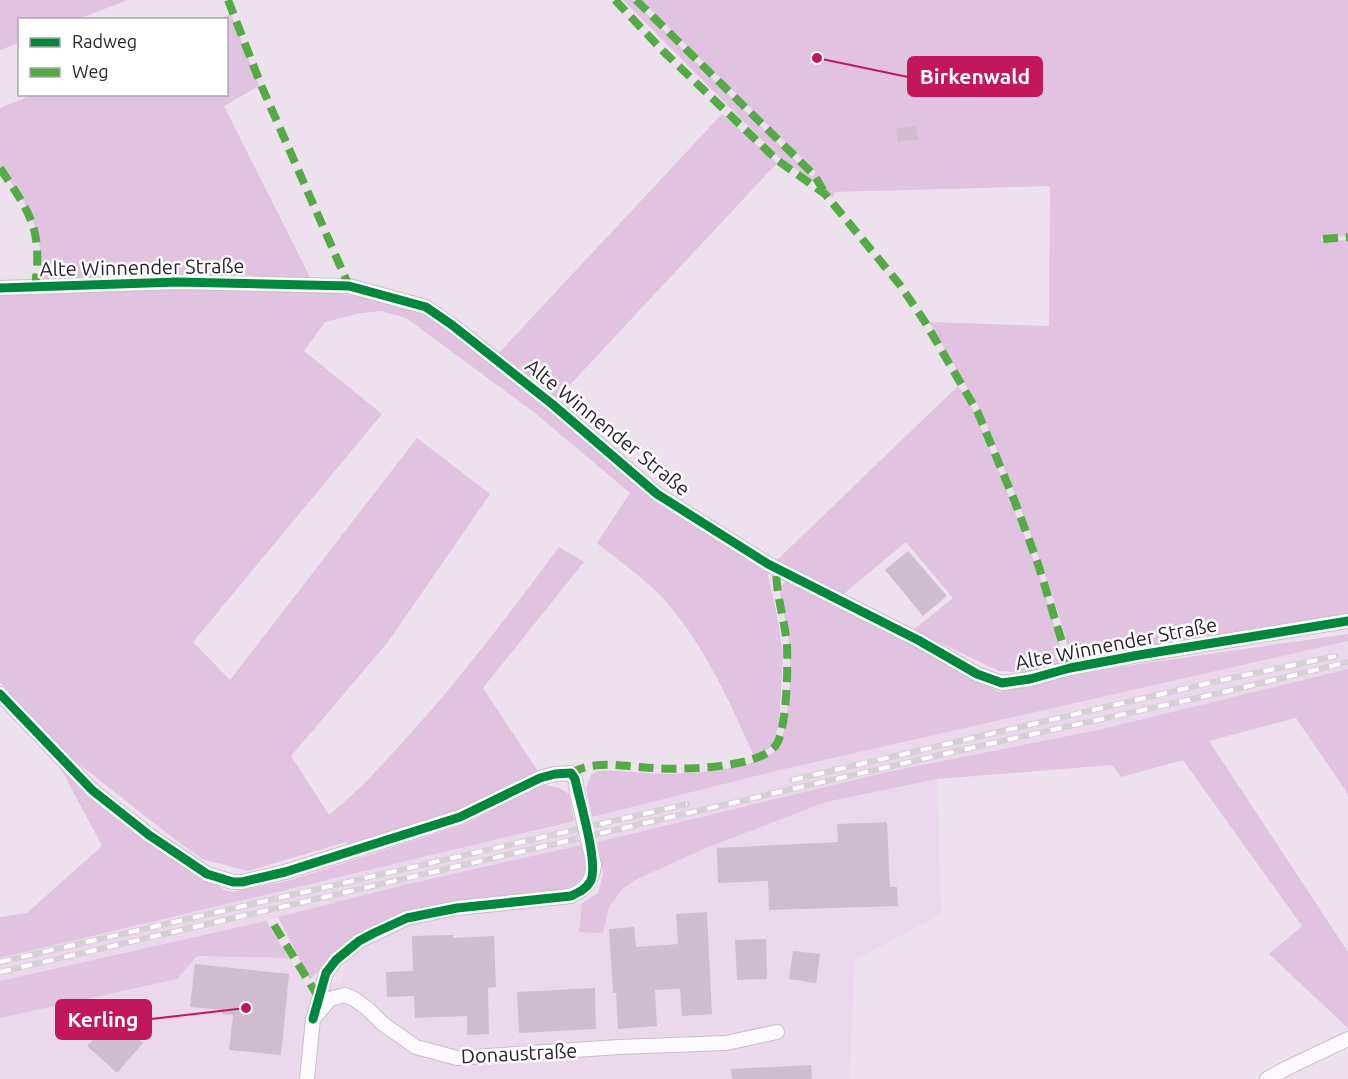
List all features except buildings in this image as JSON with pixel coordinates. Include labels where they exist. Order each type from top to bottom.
[{"type":"street","name":"Alte Winnender Straße","points":[[0,288],[177,282],[349,286],[426,307],[495,357],[666,500],[768,564],[918,640],[977,674],[1002,683],[1139,655],[1348,621]]},
{"type":"street","points":[[0,694],[92,790],[149,835],[197,868],[220,880],[233,882],[285,872],[459,817],[540,778],[571,773],[575,779],[594,866],[591,882],[582,891],[571,896],[457,909],[407,918],[359,941],[336,960],[326,973],[313,1019],[307,1079]]},
{"type":"street","name":"Donaustraße","points":[[313,1019],[330,999],[345,995],[368,1008],[383,1024],[416,1047],[457,1058],[619,1047],[726,1043],[777,1032]]},
{"type":"street","points":[[1267,1079],[1348,1039]]},
{"type":"shaded area","points":[[0,0],[128,0],[81,18],[18,18],[18,43],[0,50]]},
{"type":"shaded area","points":[[623,0],[633,0],[812,177],[816,172],[641,0],[1348,0],[1348,236],[1321,238],[1322,242],[1348,240],[1348,616],[1190,640],[1072,662],[1058,612],[1027,524],[981,411],[929,322],[1049,326],[1050,186],[835,192],[833,198],[812,178],[811,180],[781,159]]},
{"type":"shaded area","points":[[231,14],[259,86],[224,106],[312,281],[249,275],[39,280],[41,256],[37,230],[23,200],[0,166],[0,108],[30,96],[228,96],[228,18],[221,18]]},
{"type":"shaded area","points":[[722,114],[777,163],[552,404],[495,357]]},
{"type":"shaded area","points":[[116,287],[303,289],[371,298],[423,310],[766,567],[783,654],[779,725],[772,745],[754,756],[714,672],[676,614],[654,589],[597,543],[630,493],[535,413],[406,318],[381,311],[361,313],[325,322],[304,351],[382,414],[193,642],[230,680],[417,438],[490,494],[388,642],[291,756],[329,815],[365,783],[425,717],[494,633],[559,547],[584,562],[483,688],[539,773],[459,809],[351,846],[346,842],[248,871],[202,859],[60,749],[0,682],[0,294]]},
{"type":"shaded area","points":[[958,386],[985,436],[1039,573],[1065,664],[1027,673],[999,671],[913,630],[953,598],[906,542],[840,597],[775,562]]},
{"type":"shaded area","points":[[787,581],[793,582],[999,692],[1077,673],[1348,634],[1348,641],[780,770],[592,817],[586,789],[591,775],[598,771],[670,774],[711,771],[755,762],[776,750],[784,731],[790,682],[789,643],[780,594],[781,586]]},
{"type":"shaded area","points":[[1348,641],[1348,669],[1098,730],[887,772],[598,842],[396,887],[266,921],[0,981],[0,958],[780,770]]},
{"type":"shaded area","points":[[1348,669],[1348,794],[1296,718],[1209,741],[1348,952],[1348,1028],[1269,954],[1302,926],[1183,760],[1121,777],[1112,765],[937,779],[826,802],[706,848],[639,878],[623,888],[609,907],[603,933],[579,932],[582,903],[598,893],[603,874],[598,842],[887,772],[1098,730]]},
{"type":"shaded area","points":[[58,763],[135,829],[210,882],[233,892],[291,880],[466,824],[542,784],[559,788],[569,794],[574,821],[0,958],[0,917],[27,913],[102,846]]},
{"type":"shaded area","points":[[937,779],[941,914],[855,960],[849,1079],[0,1079],[0,1018],[177,979],[197,956],[289,958],[306,985],[341,982],[349,956],[373,940],[413,922],[454,914],[582,903],[579,931],[603,933],[609,907],[623,888],[639,878],[706,848],[826,802]]},
{"type":"shaded area","points":[[581,845],[585,870],[584,876],[575,885],[558,892],[474,899],[403,911],[336,952],[310,980],[278,917],[396,887]]},
{"type":"shaded area","points":[[266,921],[289,958],[197,956],[177,979],[0,1018],[0,981]]},
{"type":"railway","points":[[792,780],[1222,680],[1336,656]]},
{"type":"railway","points":[[0,972],[1348,662]]},
{"type":"railway","points":[[0,962],[687,804]]},
{"type":"marked path","points":[[228,0],[261,85],[349,286]]},
{"type":"marked path","points":[[615,0],[664,52],[777,160],[825,194],[900,285],[925,322],[978,413],[1038,564],[1070,668]]},
{"type":"marked path","points":[[636,0],[815,176],[824,192]]},
{"type":"marked path","points":[[0,168],[32,222],[37,250],[35,286]]},
{"type":"marked path","points":[[1323,239],[1348,237]]},
{"type":"marked path","points":[[571,773],[600,765],[664,769],[718,766],[753,759],[767,753],[776,745],[785,712],[787,682],[786,636],[777,588],[776,568]]},
{"type":"marked path","points":[[274,925],[319,998]]},
{"type":"cycle path","points":[[0,288],[177,282],[349,286],[426,307],[552,404],[657,494],[768,564],[918,640],[977,674],[1002,683],[1139,655],[1348,621]]},
{"type":"cycle path","points":[[0,694],[92,790],[149,835],[207,874],[233,882],[285,872],[460,817],[540,778],[571,773],[575,779],[591,848],[592,874],[586,887],[571,896],[457,908],[407,918],[374,933],[359,941],[336,960],[326,973],[313,1019]]},
{"type":"place","name":"Birkenwald","points":[[817,58]]},
{"type":"place","name":"Kerling","points":[[246,1008]]}]
